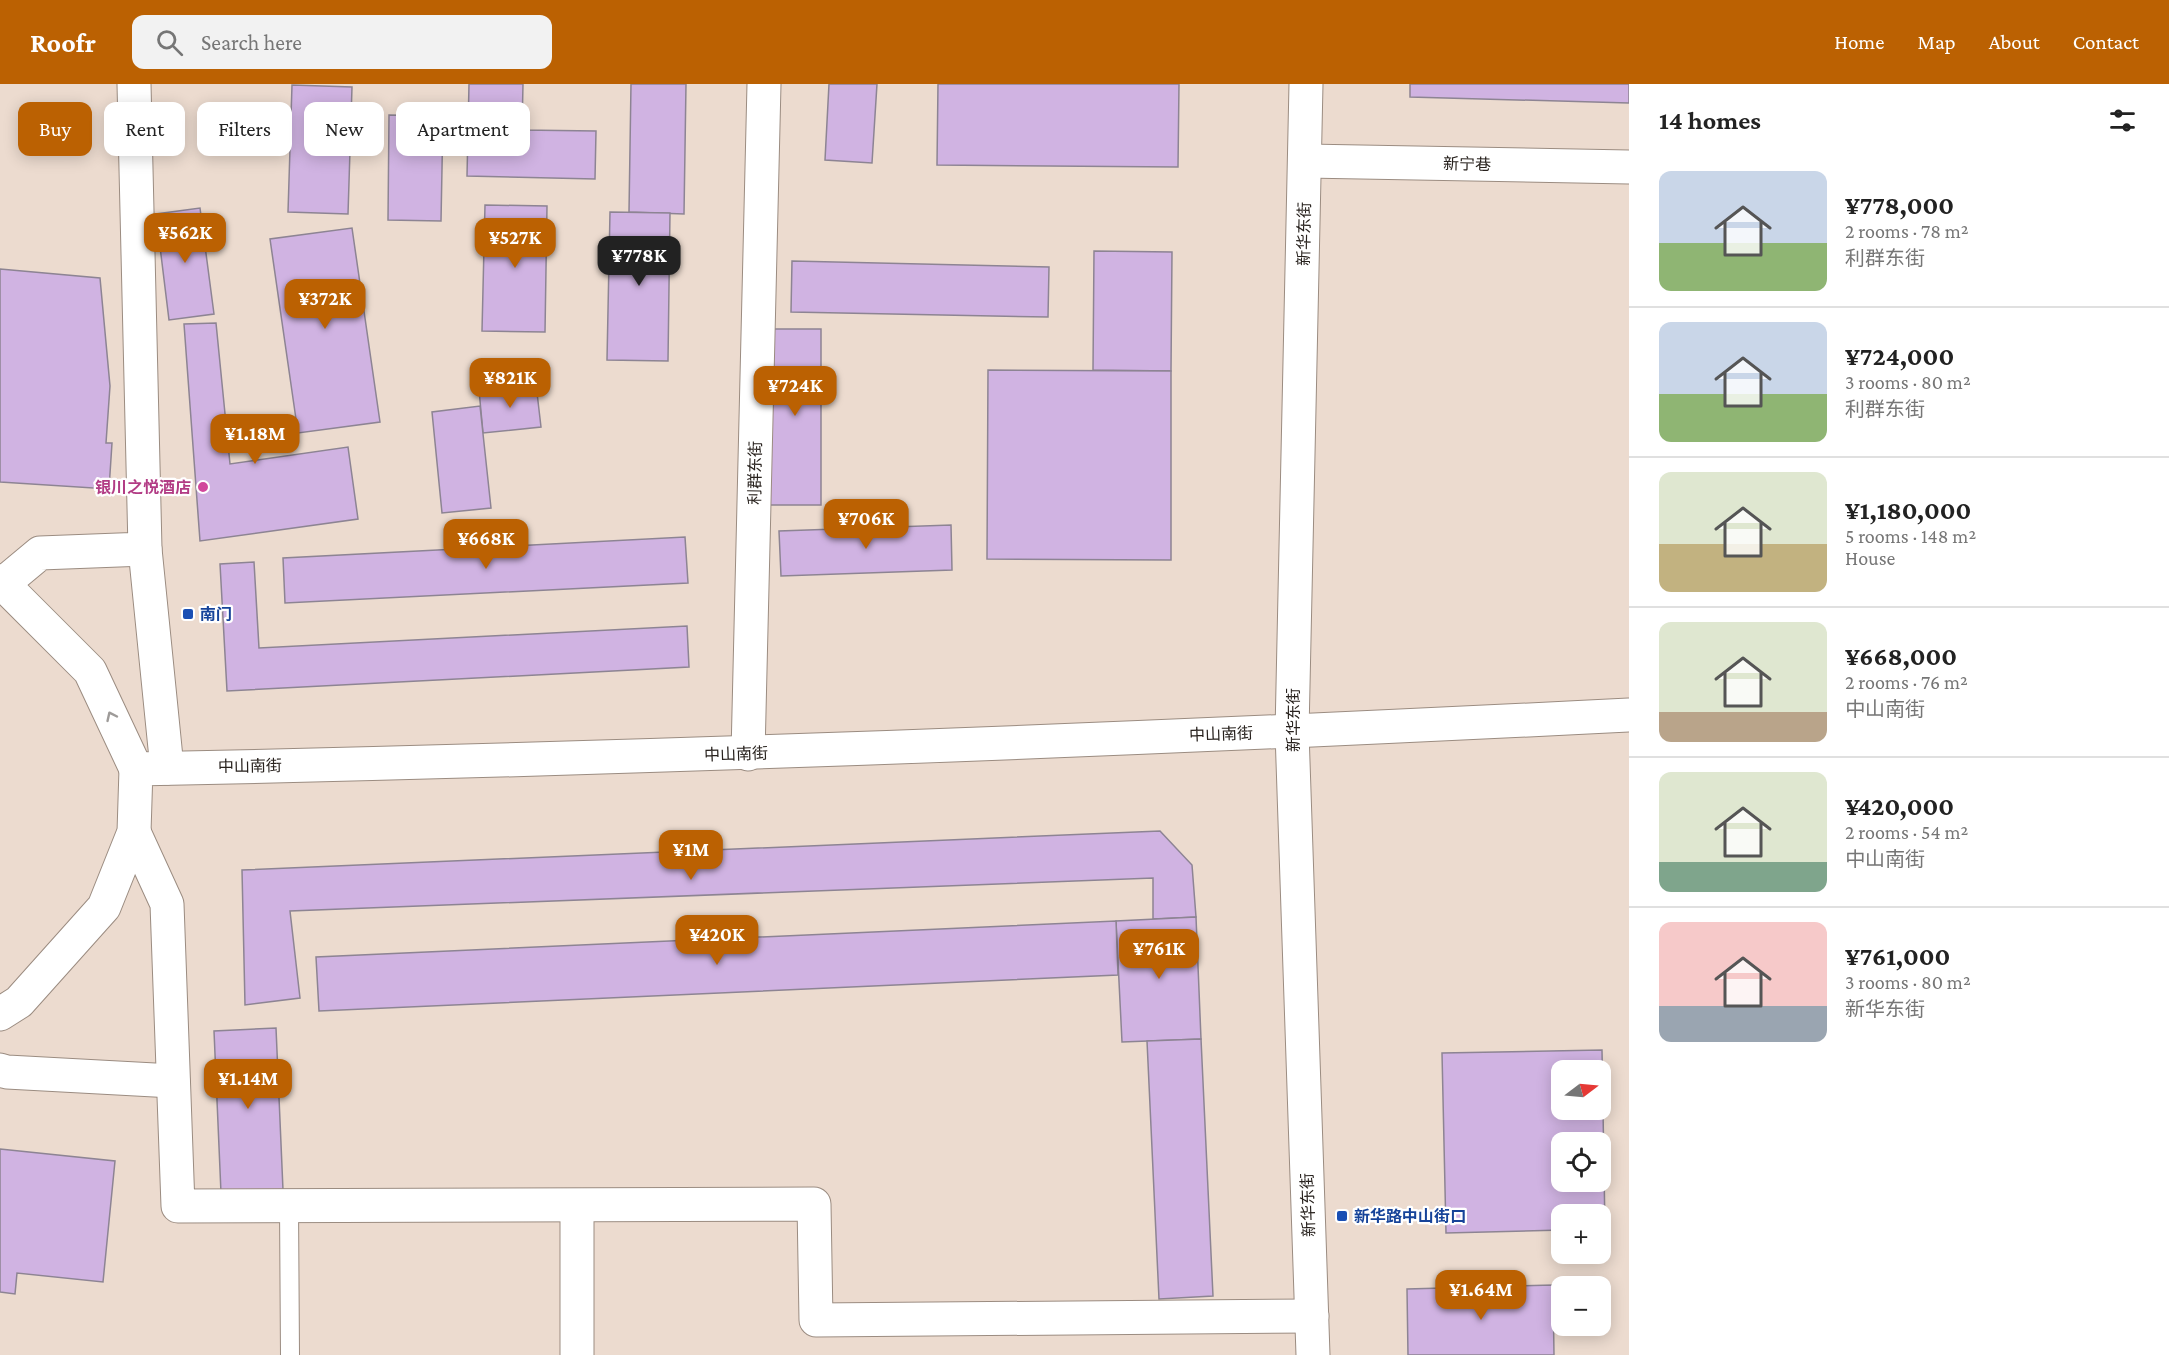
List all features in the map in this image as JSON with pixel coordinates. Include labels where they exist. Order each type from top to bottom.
[{"type":"street","points":[[0,1014],[19,1002],[104,907],[134,832],[151,768],[134,84]]},
{"type":"street","name":"利群东街","points":[[748,754],[764,84]]},
{"type":"street","name":"新华东街","points":[[1306,84],[1292,732],[1313,1355]]},
{"type":"street","name":"新宁巷","points":[[1306,160],[1629,167]]},
{"type":"street","points":[[145,549],[40,553],[2,582],[90,672],[151,768]]},
{"type":"street","name":"中山南街","points":[[151,768],[748,754],[1292,732],[1629,715]]},
{"type":"street","points":[[134,832],[167,904],[178,1206],[814,1204],[816,1320],[1312,1316]]},
{"type":"street","points":[[0,1070],[173,1081]]},
{"type":"street","points":[[577,1206],[577,1355]]},
{"type":"lane","points":[[289,1206],[290,1355]]},
{"type":"building","points":[[469,84],[523,84],[523,102],[469,102]]},
{"type":"building","points":[[631,84],[686,84],[684,214],[629,212]]},
{"type":"building","points":[[829,84],[877,84],[872,163],[825,160]]},
{"type":"building","points":[[938,84],[1179,84],[1178,167],[937,165]]},
{"type":"building","points":[[1410,84],[1629,84],[1629,103],[1410,97]]},
{"type":"building","points":[[292,85],[352,87],[352,102],[304,102],[304,156],[350,156],[348,214],[288,212],[290,156],[292,156]]},
{"type":"building","points":[[389,115],[396,115],[396,156],[442,156],[441,221],[388,220]]},
{"type":"building","points":[[530,130],[596,131],[595,179],[467,176],[467,156],[530,156]]},
{"type":"building","points":[[485,205],[547,206],[545,332],[482,331]]},
{"type":"building","points":[[200,208],[214,314],[169,320],[156,214]]},
{"type":"building","points":[[610,212],[670,213],[668,361],[607,360]]},
{"type":"building","points":[[352,228],[380,422],[298,433],[270,239]]},
{"type":"building","points":[[1094,251],[1172,252],[1171,371],[1093,370]]},
{"type":"building","points":[[792,261],[1049,267],[1048,317],[791,312]]},
{"type":"building","points":[[0,269],[100,278],[110,386],[106,443],[112,443],[109,489],[0,482]]},
{"type":"building","points":[[216,323],[230,464],[348,447],[358,519],[200,541],[184,324]]},
{"type":"building","points":[[769,329],[821,329],[821,505],[768,505]]},
{"type":"building","points":[[988,370],[1171,371],[1171,560],[987,559]]},
{"type":"building","points":[[536,384],[541,427],[483,433],[479,390]]},
{"type":"building","points":[[480,406],[491,508],[442,513],[432,412]]},
{"type":"building","points":[[951,525],[952,570],[781,576],[779,531]]},
{"type":"building","points":[[685,537],[688,583],[285,603],[283,558]]},
{"type":"building","points":[[254,562],[259,648],[687,626],[689,667],[227,691],[220,564]]},
{"type":"building","points":[[1160,831],[1192,865],[1196,917],[1153,919],[1153,878],[290,911],[300,998],[245,1005],[242,870]]},
{"type":"building","points":[[1196,917],[1201,1039],[1122,1042],[1116,921]]},
{"type":"building","points":[[1116,921],[1118,975],[319,1011],[316,957]]},
{"type":"building","points":[[276,1028],[283,1190],[221,1193],[214,1031]]},
{"type":"building","points":[[1201,1039],[1213,1296],[1159,1299],[1147,1041]]},
{"type":"building","points":[[1602,1050],[1602,1060],[1551,1060],[1551,1120],[1603,1120],[1603,1132],[1551,1132],[1551,1192],[1604,1192],[1605,1204],[1551,1204],[1551,1230],[1446,1233],[1442,1053]]},
{"type":"building","points":[[0,1149],[115,1161],[103,1282],[17,1273],[15,1294],[0,1292]]},
{"type":"building","points":[[1551,1285],[1551,1336],[1554,1336],[1554,1355],[1408,1355],[1407,1289]]},
{"type":"place","name":"银川之悦酒店","points":[[203,487]]},
{"type":"place","name":"南门","points":[[188,614]]},
{"type":"place","name":"新华路中山街口","points":[[1342,1216]]}]
